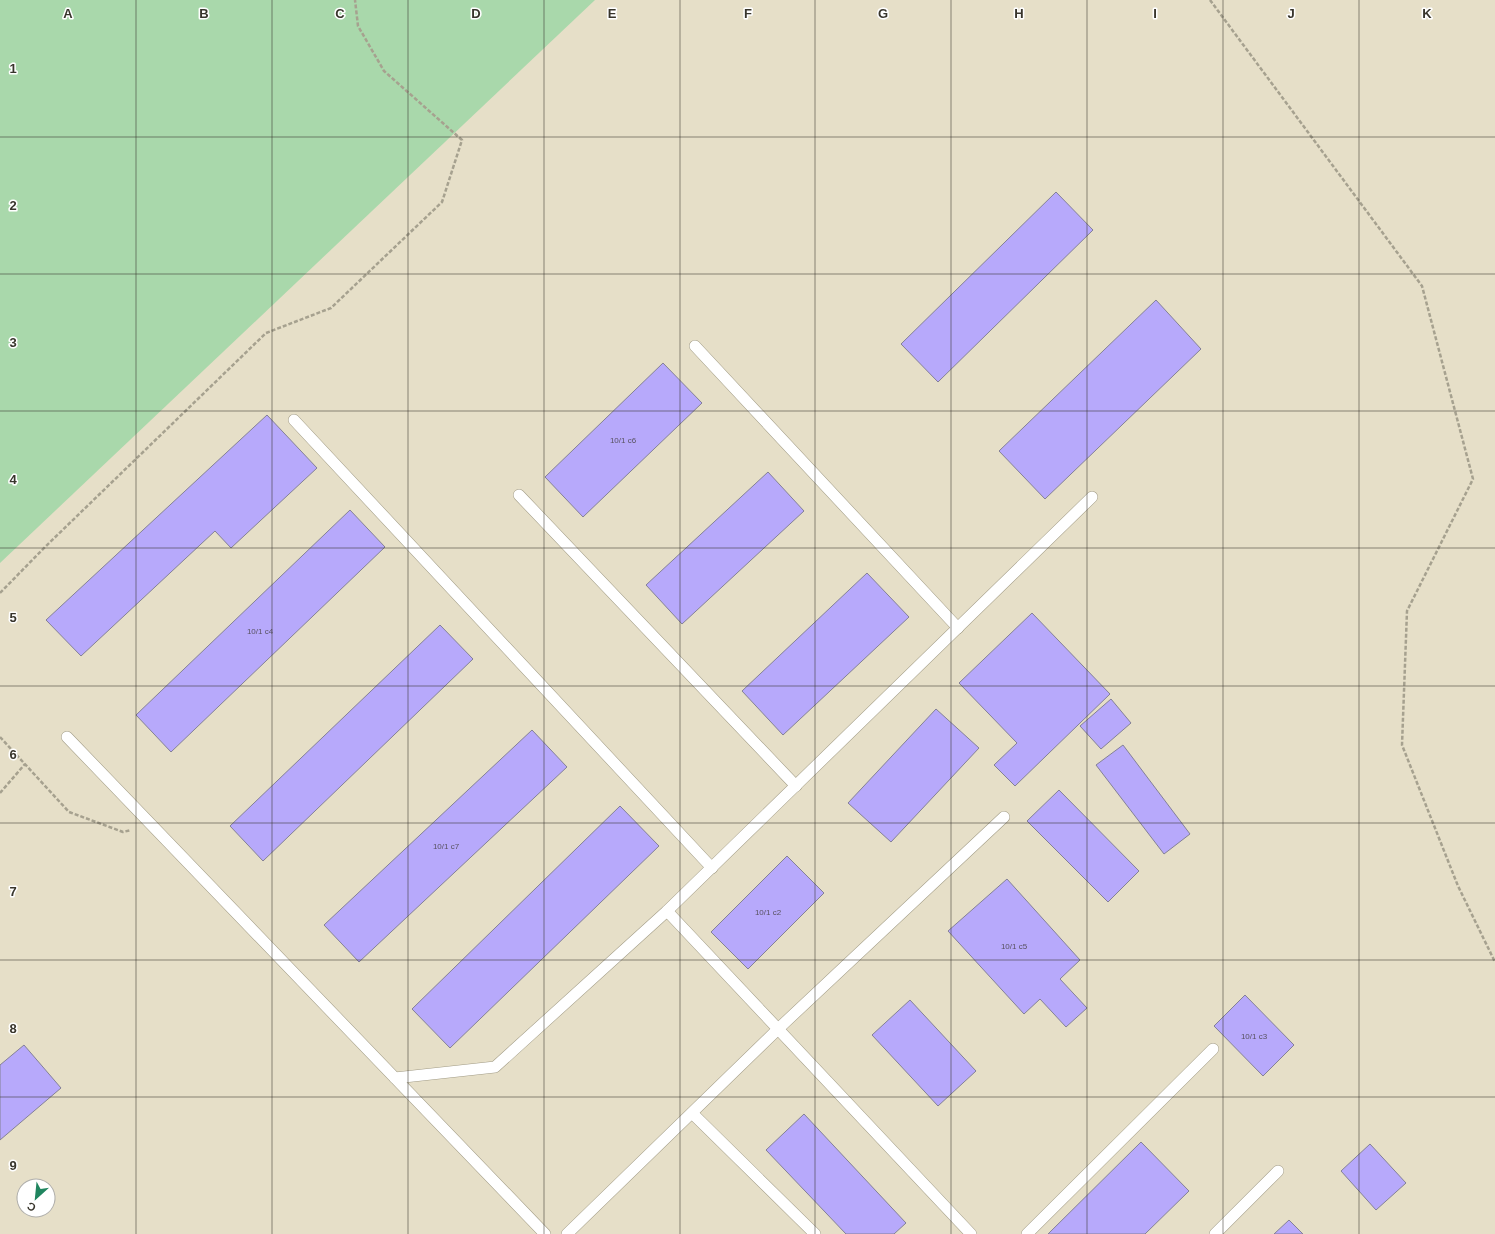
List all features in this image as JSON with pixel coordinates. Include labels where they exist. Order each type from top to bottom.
[{"type":"lane","points":[[695,346],[958,628]]},
{"type":"lane","points":[[294,420],[712,868]]},
{"type":"lane","points":[[519,495],[796,786]]},
{"type":"lane","points":[[396,1078],[495,1067],[668,911],[1092,497]]},
{"type":"lane","points":[[67,737],[545,1234]]},
{"type":"lane","points":[[567,1234],[778,1029],[1004,817]]},
{"type":"lane","points":[[668,911],[971,1234]]},
{"type":"lane","points":[[1027,1234],[1213,1049]]},
{"type":"lane","points":[[692,1112],[815,1234]]},
{"type":"lane","points":[[1215,1234],[1278,1171]]},
{"type":"path","points":[[0,593],[45,547],[266,333],[332,308],[442,202],[462,140],[384,72],[358,26],[356,0]]},
{"type":"path","points":[[1210,0],[1422,286],[1473,479],[1407,611],[1402,745],[1458,886],[1495,962]]},
{"type":"path","points":[[0,737],[69,812],[123,832],[153,827]]},
{"type":"path","points":[[0,793],[25,764]]},
{"type":"green space","points":[[0,0],[595,0],[0,563]]},
{"type":"building","points":[[1056,192],[1093,230],[938,382],[901,344]]},
{"type":"building","points":[[1156,300],[1201,349],[1045,499],[999,451]]},
{"type":"building","points":[[663,363],[702,403],[583,517],[545,477]]},
{"type":"building","points":[[267,415],[317,468],[231,548],[215,531],[81,656],[46,620]]},
{"type":"building","points":[[768,472],[804,511],[682,624],[646,585]]},
{"type":"building","points":[[350,510],[385,547],[171,752],[136,715]]},
{"type":"building","points":[[867,573],[909,617],[783,735],[742,691]]},
{"type":"building","points":[[1032,613],[1110,694],[1015,786],[994,765],[1017,743],[959,683]]},
{"type":"building","points":[[440,625],[473,659],[263,861],[230,826]]},
{"type":"building","points":[[1111,699],[1131,723],[1101,749],[1080,726]]},
{"type":"building","points":[[936,709],[979,748],[891,842],[848,803]]},
{"type":"building","points":[[532,730],[567,767],[359,962],[324,925]]},
{"type":"building","points":[[1123,745],[1190,834],[1164,854],[1096,765]]},
{"type":"building","points":[[1059,790],[1139,871],[1108,902],[1027,821]]},
{"type":"building","points":[[620,806],[659,846],[450,1048],[412,1009]]},
{"type":"building","points":[[787,856],[824,893],[748,969],[711,932]]},
{"type":"building","points":[[1007,879],[1080,960],[1060,979],[1087,1008],[1066,1027],[1040,999],[1024,1014],[948,931]]},
{"type":"building","points":[[1245,995],[1294,1045],[1263,1076],[1214,1026]]},
{"type":"building","points":[[910,1000],[976,1071],[938,1106],[872,1035]]},
{"type":"building","points":[[24,1045],[61,1088],[0,1140],[0,1065]]},
{"type":"building","points":[[804,1114],[906,1223],[894,1234],[846,1234],[766,1150]]},
{"type":"building","points":[[1141,1142],[1189,1191],[1145,1234],[1048,1234]]},
{"type":"building","points":[[1370,1144],[1406,1183],[1376,1210],[1341,1171]]},
{"type":"building","points":[[1289,1220],[1303,1234],[1274,1234]]}]
